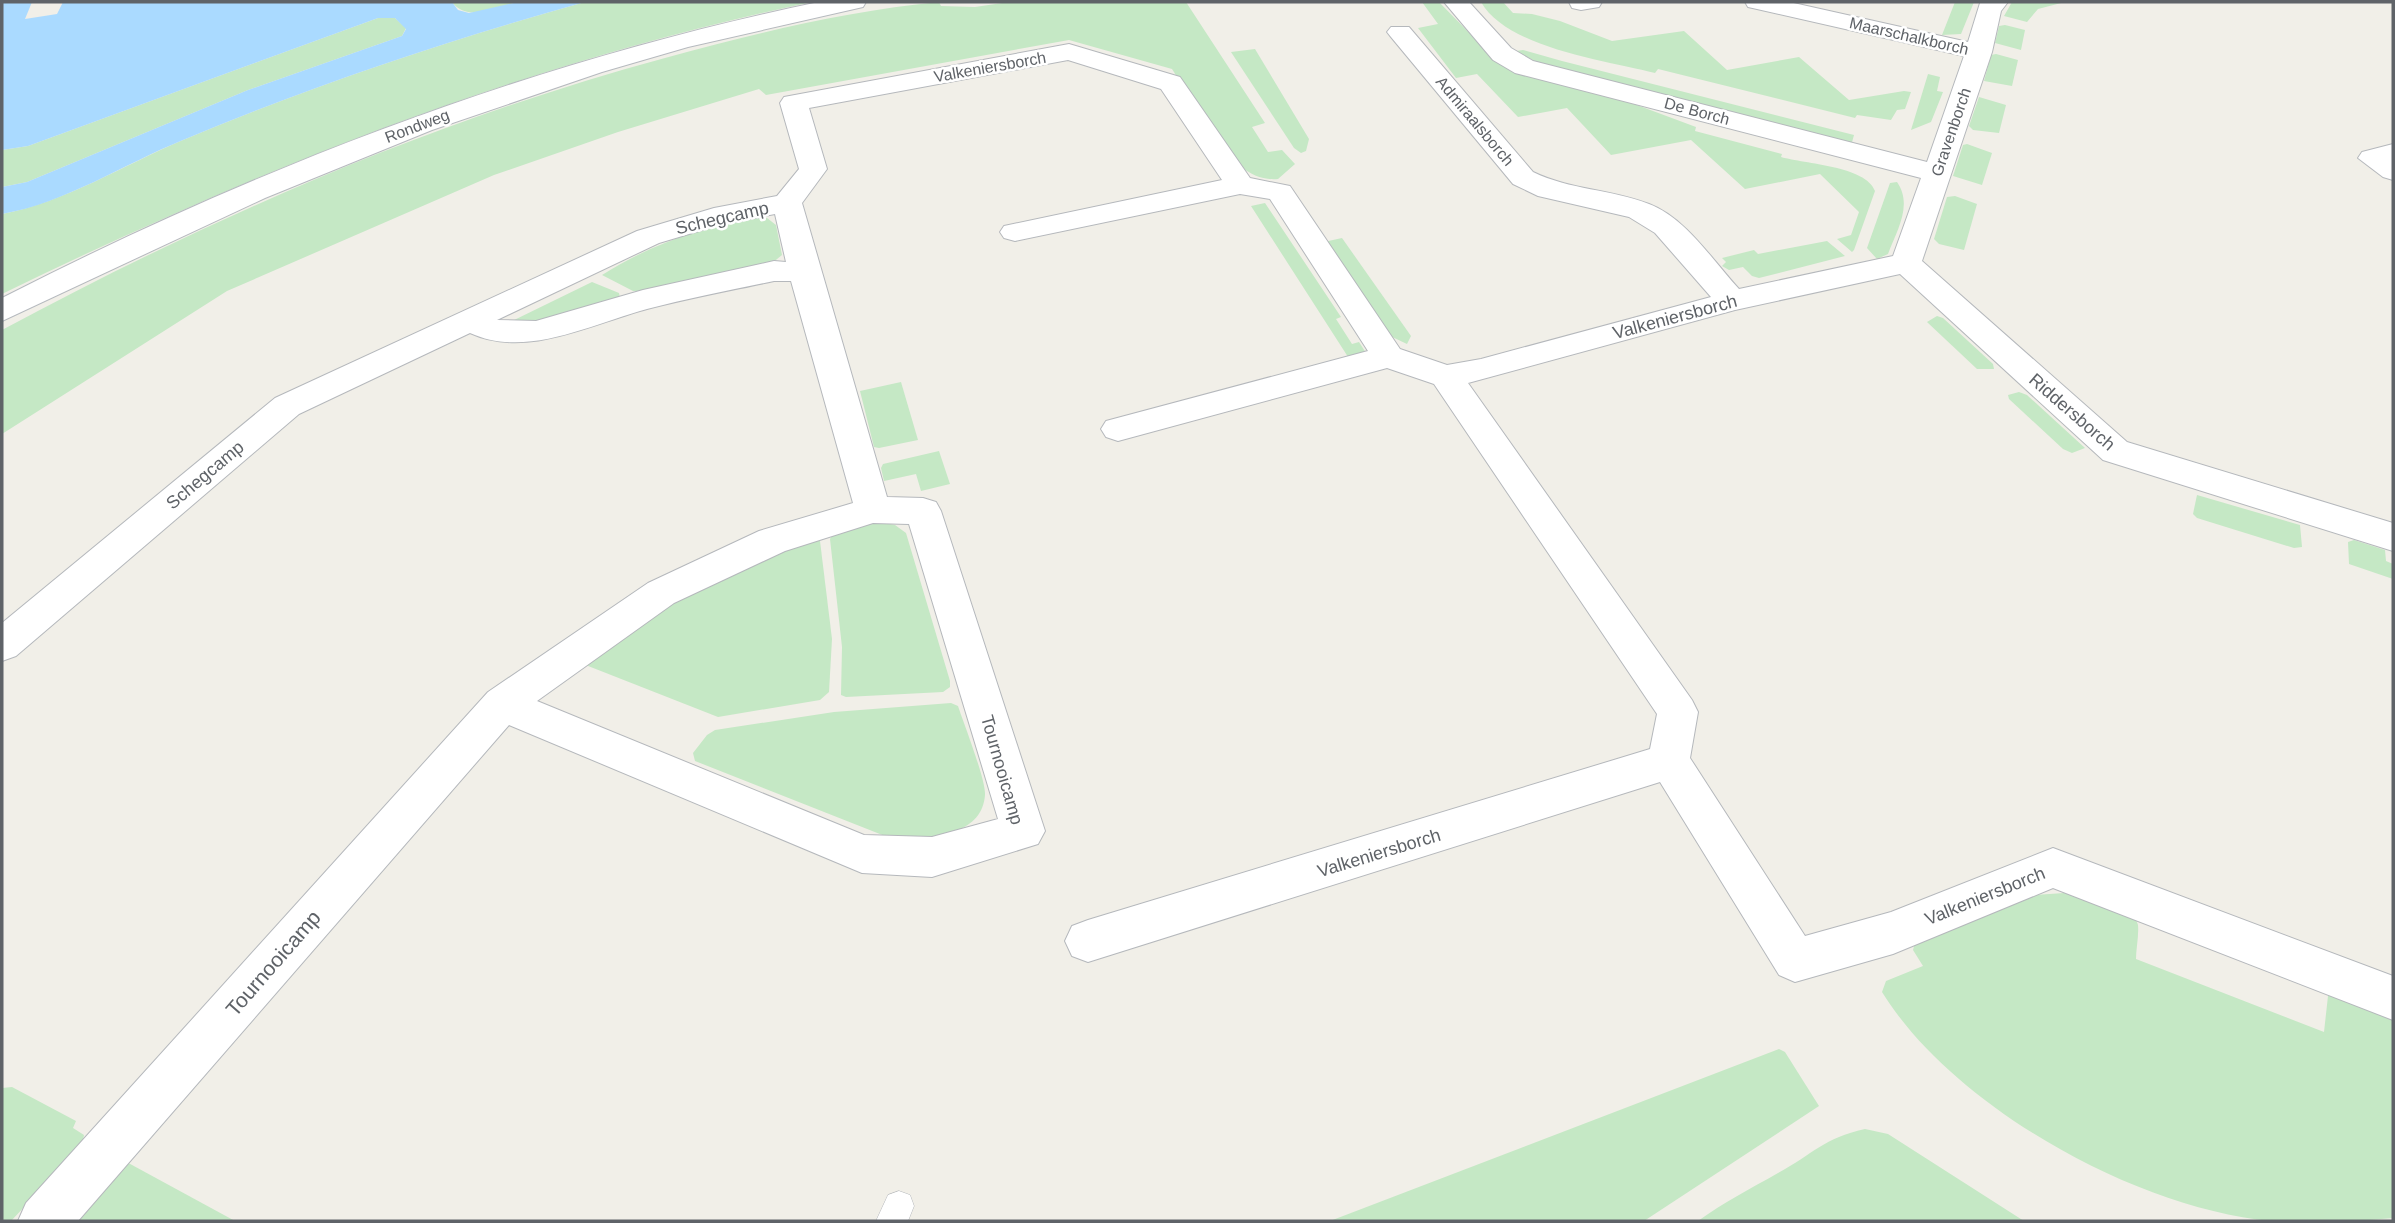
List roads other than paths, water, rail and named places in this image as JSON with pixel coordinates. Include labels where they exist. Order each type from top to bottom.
[{"type":"street","name":"Rondweg","points":[[2,311],[261,188],[429,120],[662,48],[855,2]]},
{"type":"street","name":"Maarschalkborch","points":[[1757,2],[1979,52]]},
{"type":"street","name":"Gravenborch","points":[[1906,263],[1979,52],[1989,8],[1996,2]]},
{"type":"street","name":"De Borch","points":[[1465,11],[1502,54],[1524,67],[1940,162]]},
{"type":"street","name":"Admiraalsborch","points":[[1400,32],[1523,178],[1548,190],[1639,210],[1666,226],[1732,302]]},
{"type":"street","name":"Valkeniersborch","points":[[786,203],[813,169],[794,103],[1069,52],[1171,83],[1240,185]]},
{"type":"street","points":[[2393,152],[2372,158],[2393,171]]},
{"type":"street","points":[[1015,232],[1240,185],[1280,192],[1388,357],[1118,429]]},
{"type":"street","name":"Schegcamp","points":[[2,645],[288,406],[467,319],[648,237],[714,218],[786,203],[804,272]]},
{"type":"street","name":"Valkeniersborch","points":[[1388,357],[1446,376],[1481,370],[1732,302],[1906,263]]},
{"type":"street","name":"Riddersborch","points":[[1906,263],[2115,451],[2393,537]]},
{"type":"street","points":[[467,319],[496,332],[537,331],[643,300],[774,271],[804,272],[873,510]]},
{"type":"street","points":[[1446,376],[1678,712],[1669,760]]},
{"type":"street","name":"Tournooicamp","points":[[44,1221],[502,704],[661,593],[772,541],[873,510],[923,511],[1023,831],[932,857],[862,854],[502,704]]},
{"type":"street","name":"Valkeniersborch","points":[[1088,942],[1592,787],[1669,760],[1795,960],[1893,933],[2053,868],[2393,998]]},
{"type":"water","points":[[2,2],[32,2],[25,19],[57,14],[63,2],[452,2],[458,10],[469,13],[518,2],[585,2],[483,32],[332,82],[183,140],[49,201],[2,214],[2,187],[27,182],[248,90],[402,36],[406,29],[395,18],[378,18],[28,146],[2,150]]}]
